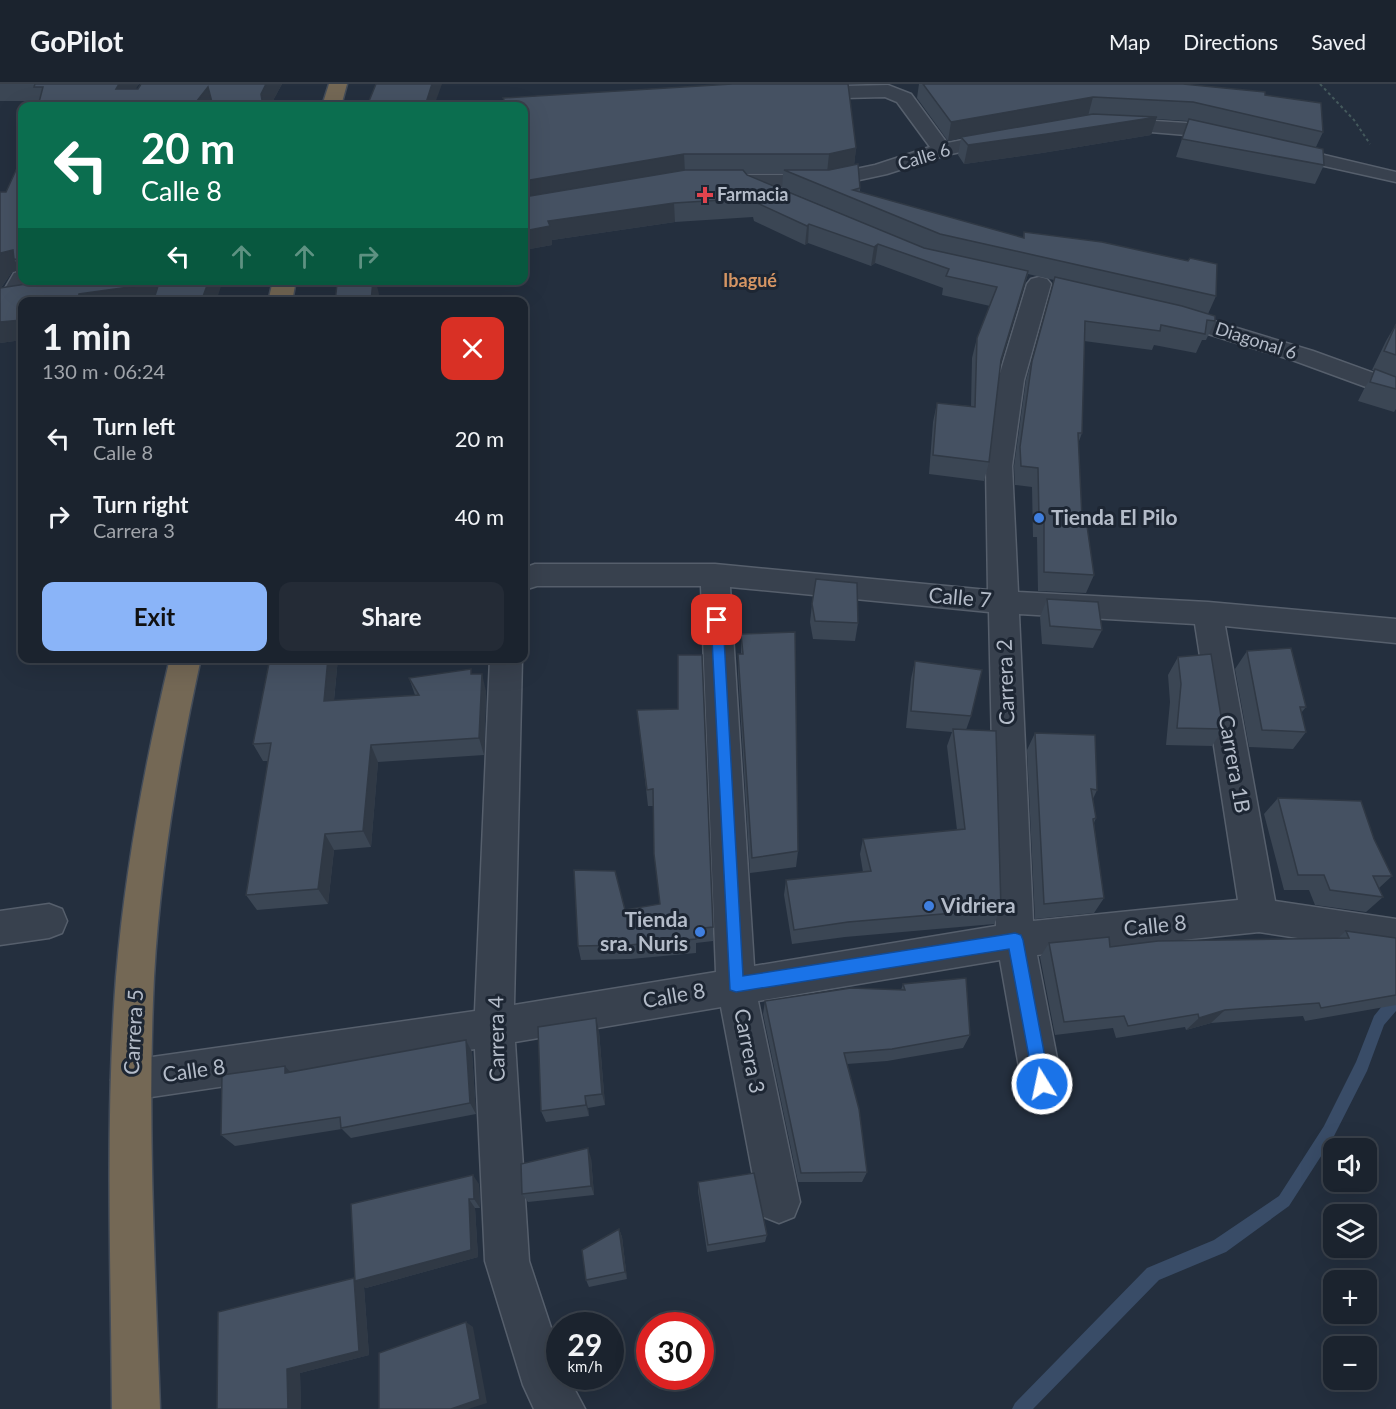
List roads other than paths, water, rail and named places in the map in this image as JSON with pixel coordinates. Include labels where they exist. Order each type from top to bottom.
[{"type":"highway","points":[[333,102],[338,84]]},
{"type":"highway","name":"Carrera 5","points":[[136,1409],[131,1080],[140,915],[170,726],[185,663]]},
{"type":"street","points":[[788,93],[888,91],[898,94],[904,98],[942,150]]},
{"type":"street","points":[[1088,124],[1186,129],[1243,142]]},
{"type":"street","name":"Calle 6","points":[[696,182],[828,181],[880,170],[942,150],[1021,135]]},
{"type":"street","points":[[1266,148],[1392,177]]},
{"type":"street","points":[[738,181],[791,203]]},
{"type":"street","name":"Carrera 2","points":[[1039,284],[1011,380],[999,466],[1015,940],[1042,1084]]},
{"type":"street","points":[[11,298],[18,285]]},
{"type":"street","name":"Diagonal 6","points":[[1149,310],[1304,356],[1396,390]]},
{"type":"street","name":"Calle 7","points":[[528,578],[535,575],[715,575],[1003,602],[1208,613],[1396,631]]},
{"type":"street","name":"Carrera 3","points":[[715,575],[736,985],[779,1202]]},
{"type":"street","name":"Carrera 1B","points":[[1208,613],[1259,915]]},
{"type":"street","name":"Carrera 4","points":[[506,663],[494,1027],[507,1261],[546,1385],[561,1409]]},
{"type":"street","name":"Calle 8","points":[[131,1080],[494,1027],[1015,940],[1259,915],[1396,936]]},
{"type":"street","points":[[0,928],[50,921]]},
{"type":"waterway","points":[[1021,1409],[1153,1274],[1220,1246],[1284,1201],[1329,1131],[1362,1066],[1379,1021],[1396,1000]]},
{"type":"place","name":"Farmacia","points":[[705,195]]},
{"type":"place","name":"Tienda El Pilo","points":[[1039,518]]},
{"type":"place","name":"Vidriera","points":[[929,906]]},
{"type":"place","name":"Tienda sra. Nuris","points":[[700,932]]},
{"type":"district","name":"Ibagué","points":[[750,281]]}]
